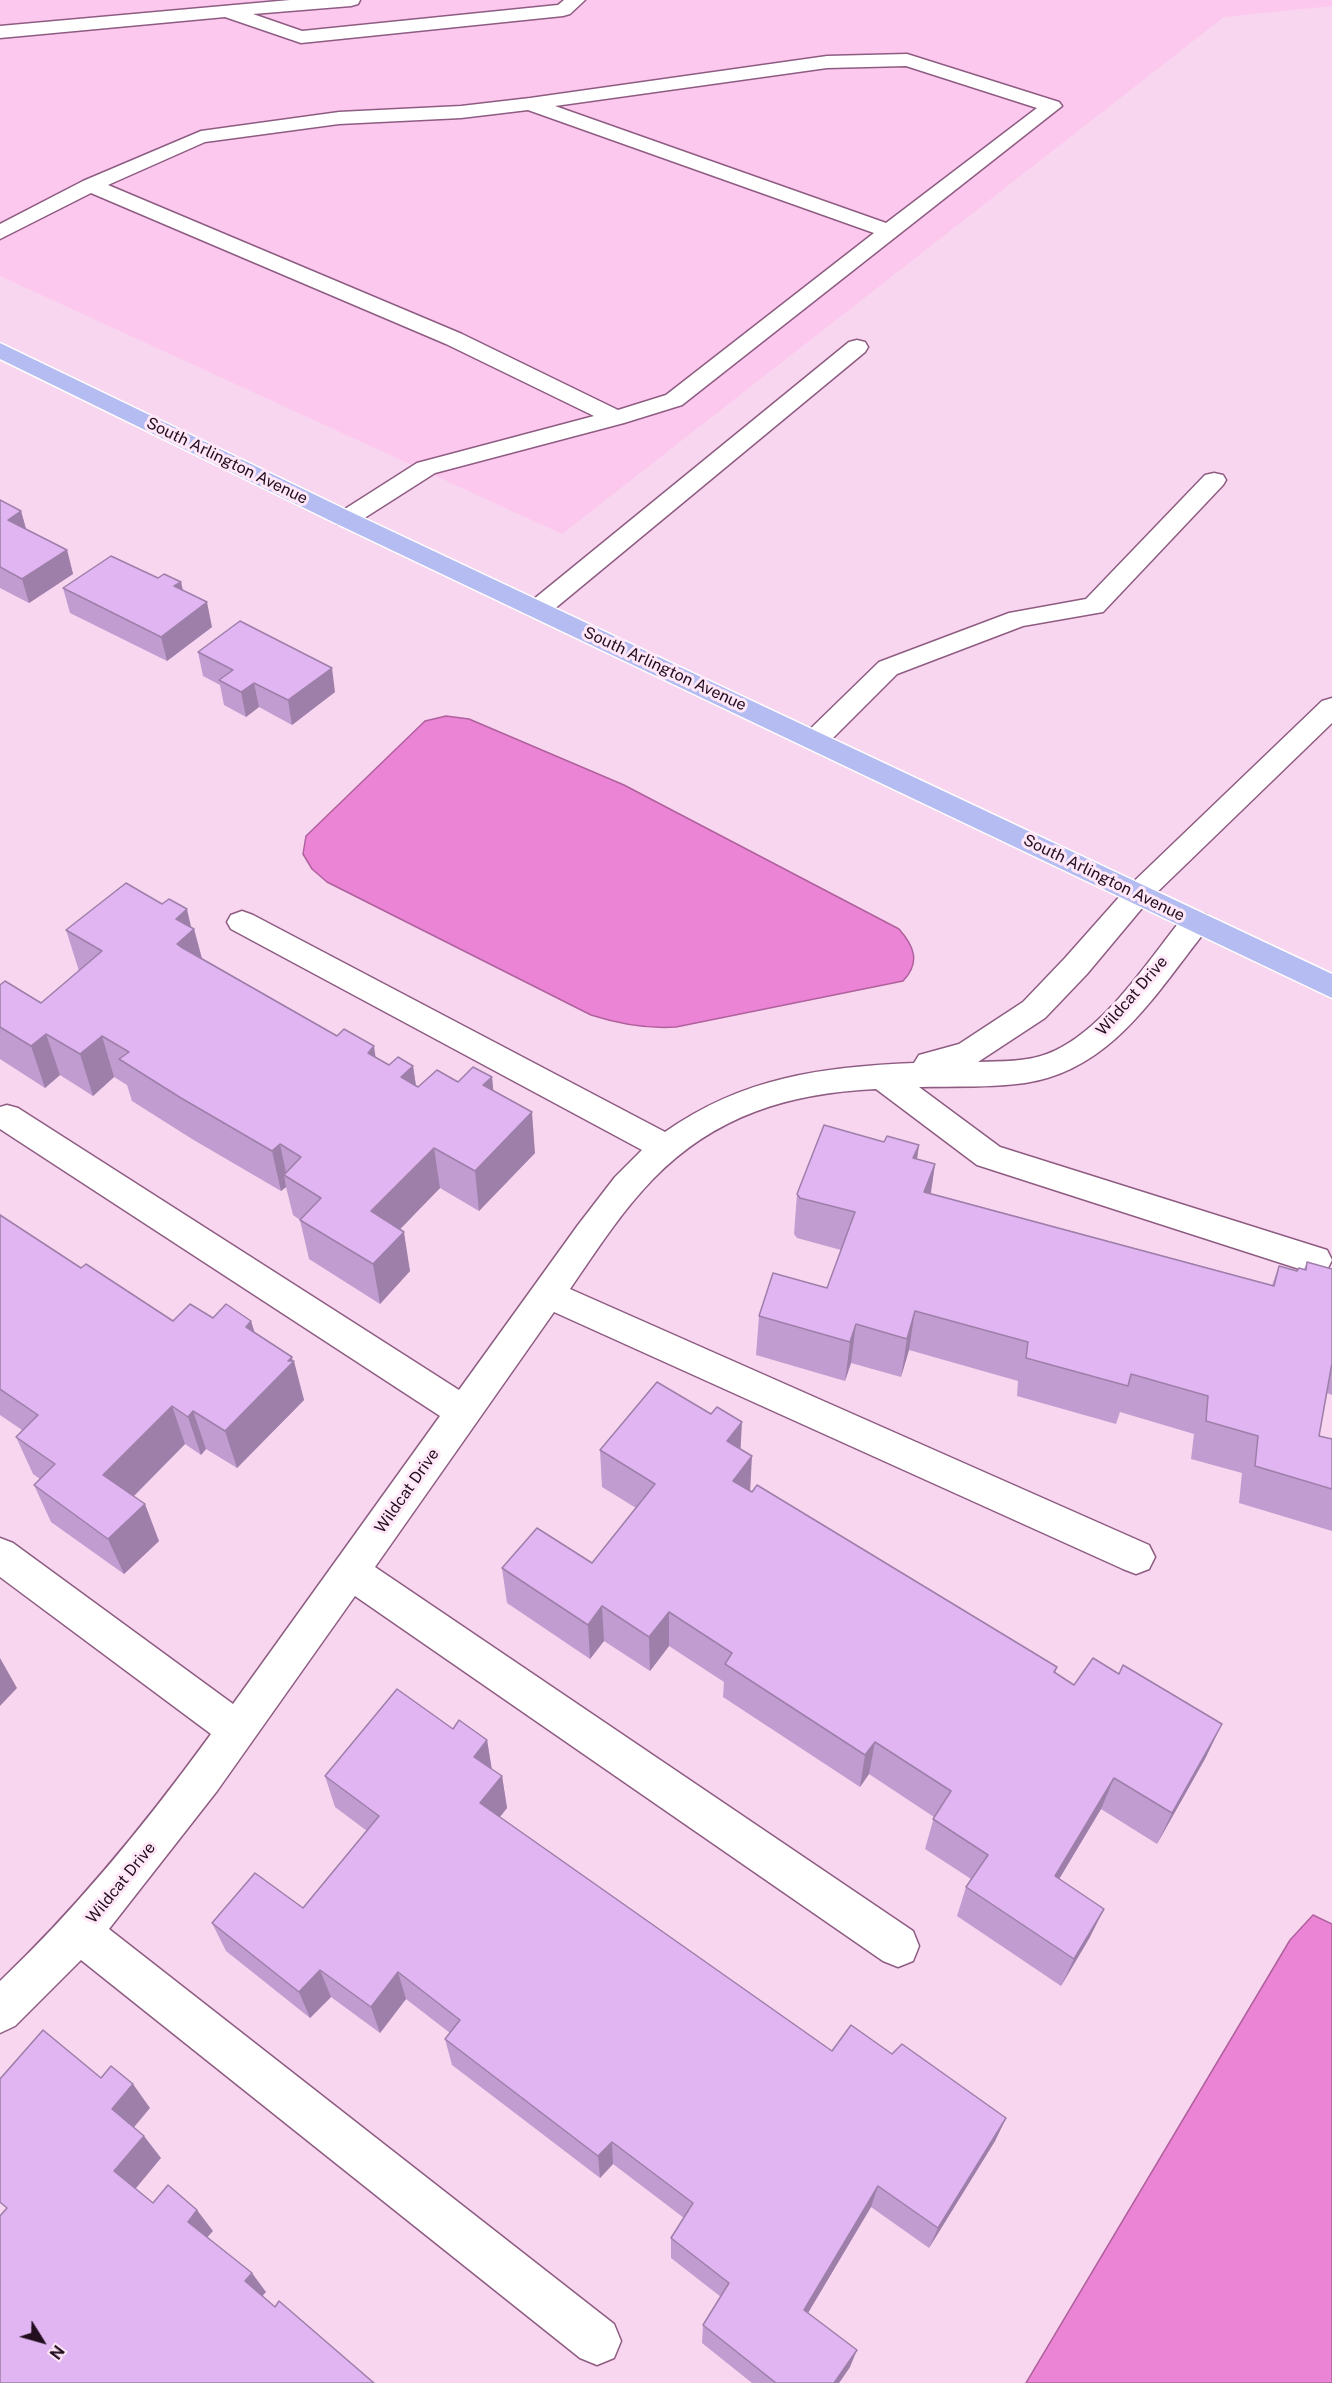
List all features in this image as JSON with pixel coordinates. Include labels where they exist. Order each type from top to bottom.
[{"type":"main road","name":"South Arlington Avenue","points":[[0,350],[346,519],[1332,987]]},
{"type":"street","points":[[0,32],[351,0]]},
{"type":"street","points":[[225,11],[301,37],[563,10],[576,0]]},
{"type":"street","points":[[0,233],[90,185],[201,137],[339,117],[461,112],[827,62],[907,60],[1052,106],[674,400],[616,418],[426,468],[346,519]]},
{"type":"street","points":[[530,104],[889,231]]},
{"type":"street","points":[[90,185],[454,339],[616,418]]},
{"type":"street","points":[[538,609],[857,347]]},
{"type":"street","points":[[815,740],[888,668],[1018,619],[1094,606],[1214,480]]},
{"type":"street","name":"Wildcat Drive","points":[[882,1076],[969,1053],[1034,1010],[1076,966],[1138,894],[1332,707]]},
{"type":"street","points":[[242,922],[667,1148]]},
{"type":"street","name":"Wildcat Drive","points":[[0,2011],[42,1973],[80,1933],[190,1797],[597,1225],[649,1163],[680,1137],[740,1105],[783,1089],[817,1082],[882,1076],[1020,1072],[1046,1067],[1074,1055],[1098,1036],[1125,1008],[1196,922]]},
{"type":"street","points":[[882,1076],[989,1156],[1315,1260]]},
{"type":"street","points":[[7,1117],[464,1412]]},
{"type":"street","points":[[548,1294],[1136,1557]]},
{"type":"street","points":[[0,1556],[238,1731]]},
{"type":"street","points":[[350,1571],[898,1946]]},
{"type":"street","points":[[80,1933],[597,2342]]},
{"type":"shaded area","points":[[0,0],[1332,0],[1332,6],[1224,17],[562,534],[0,276]]},
{"type":"shaded area","points":[[446,716],[469,719],[624,785],[899,929],[912,948],[914,961],[909,974],[903,981],[676,1027],[633,1025],[591,1015],[327,882],[312,869],[303,854],[306,836],[425,721]]},
{"type":"shaded area","points":[[1313,1915],[1332,1924],[1332,2383],[1026,2383],[1290,1940]]},
{"type":"building","points":[[0,500],[21,511],[8,520],[67,550],[22,579],[0,567]]},
{"type":"building","points":[[111,556],[158,578],[164,574],[181,582],[174,586],[207,602],[161,637],[63,588]]},
{"type":"building","points":[[240,621],[332,668],[288,700],[254,683],[241,692],[219,680],[233,670],[198,652]]},
{"type":"building","points":[[126,883],[162,904],[169,899],[187,909],[176,919],[194,929],[177,944],[181,947],[337,1036],[344,1029],[374,1046],[368,1053],[389,1065],[398,1057],[413,1066],[401,1077],[418,1087],[437,1070],[458,1082],[473,1067],[492,1077],[483,1085],[532,1112],[475,1171],[434,1148],[371,1211],[404,1232],[373,1264],[300,1220],[321,1198],[284,1175],[301,1157],[280,1144],[272,1151],[181,1098],[119,1059],[129,1052],[102,1036],[80,1054],[46,1034],[31,1046],[0,1027],[0,985],[5,981],[41,1003],[102,951],[66,930]]},
{"type":"building","points":[[824,1125],[884,1142],[887,1136],[919,1145],[913,1158],[935,1164],[924,1192],[1274,1286],[1279,1266],[1297,1271],[1299,1268],[1306,1270],[1307,1262],[1332,1269],[1332,1363],[1319,1436],[1332,1439],[1332,1489],[1255,1466],[1258,1436],[1206,1421],[1208,1396],[1131,1374],[1128,1386],[1026,1358],[1028,1342],[915,1311],[907,1339],[856,1324],[850,1342],[759,1316],[773,1273],[827,1288],[855,1212],[800,1198],[797,1194]]},
{"type":"building","points":[[0,1215],[81,1268],[86,1264],[173,1321],[190,1304],[213,1318],[226,1304],[251,1321],[246,1327],[292,1357],[288,1361],[294,1361],[225,1431],[193,1411],[188,1417],[172,1406],[103,1475],[145,1504],[108,1539],[34,1485],[55,1464],[16,1437],[38,1415],[0,1389]]},
{"type":"building","points":[[657,1382],[711,1414],[717,1407],[742,1422],[727,1441],[752,1456],[733,1481],[752,1492],[757,1485],[1057,1667],[1054,1672],[1074,1685],[1093,1658],[1119,1674],[1123,1665],[1222,1724],[1172,1813],[1114,1778],[1055,1876],[1104,1909],[1074,1959],[966,1887],[988,1855],[933,1819],[951,1791],[875,1742],[865,1755],[725,1664],[732,1653],[669,1612],[649,1637],[602,1606],[588,1625],[502,1568],[537,1528],[592,1563],[655,1484],[600,1450]]},
{"type":"building","points":[[397,1689],[453,1729],[459,1720],[487,1740],[474,1757],[502,1776],[480,1803],[832,2051],[851,2025],[892,2054],[902,2044],[1006,2118],[938,2228],[878,2186],[804,2310],[857,2350],[834,2383],[776,2383],[703,2325],[729,2283],[671,2238],[693,2203],[612,2142],[598,2156],[445,2039],[460,2020],[398,1972],[371,2007],[320,1970],[299,1992],[212,1923],[255,1873],[303,1908],[379,1816],[325,1776]]},
{"type":"building","points":[[43,2030],[101,2078],[111,2066],[133,2084],[112,2109],[144,2136],[114,2171],[153,2203],[168,2185],[197,2210],[188,2222],[252,2273],[245,2281],[275,2307],[279,2301],[374,2383],[0,2383],[0,2216],[7,2208],[0,2202],[0,2079]]}]
